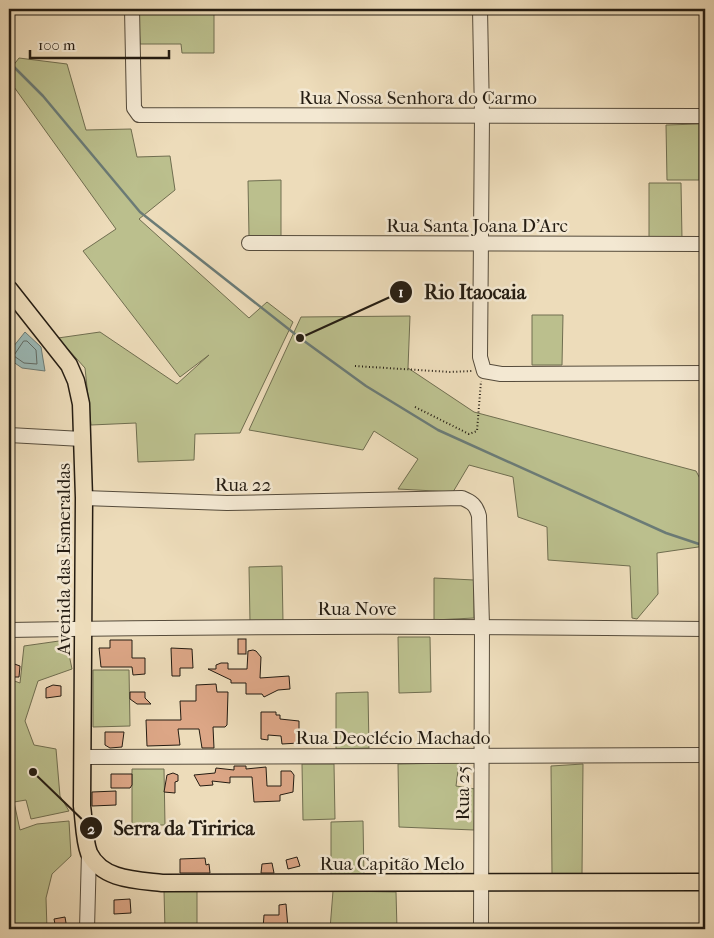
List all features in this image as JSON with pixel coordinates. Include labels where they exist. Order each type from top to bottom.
[{"type":"main road","name":"Avenida das Esmeraldas","points":[[9,289],[69,365],[76,381],[81,404],[84,498],[82,806],[89,852]]},
{"type":"main road","name":"Rua Capitão Melo","points":[[89,852],[100,868],[110,874],[162,883],[705,882]]},
{"type":"street","name":"Rua Nossa Senhora do Carmo","points":[[132,9],[134,108],[139,115],[143,116],[705,116]]},
{"type":"street","points":[[480,9],[482,116],[480,357],[483,371],[501,374],[705,373]]},
{"type":"street","name":"Rua Santa Joana D'Arc","points":[[249,243],[705,244]]},
{"type":"street","points":[[9,435],[82,439]]},
{"type":"street","name":"Rua 22","points":[[84,498],[227,503],[462,498],[471,501],[476,506],[480,516],[482,626]]},
{"type":"street","name":"Rua Nove","points":[[9,630],[84,627],[482,626],[705,629]]},
{"type":"street","name":"Rua 25","points":[[481,929],[480,755],[482,626]]},
{"type":"street","name":"Rua Deoclécio Machado","points":[[82,757],[705,756]]},
{"type":"street","points":[[87,929],[89,852]]},
{"type":"path","points":[[355,366],[450,372],[483,371],[476,431],[469,434],[415,407]]},
{"type":"green space","points":[[138,9],[214,9],[214,53],[182,53],[181,44],[140,44]]},
{"type":"green space","points":[[19,58],[67,64],[86,130],[131,129],[137,157],[170,156],[175,190],[139,219],[249,318],[267,302],[293,322],[240,433],[195,434],[194,460],[138,462],[136,423],[91,425],[85,368],[58,338],[100,332],[177,384],[209,355],[180,377],[83,251],[116,229],[9,80],[9,71]]},
{"type":"green space","points":[[699,124],[699,180],[667,180],[666,125]]},
{"type":"green space","points":[[281,180],[281,236],[249,237],[248,181]]},
{"type":"green space","points":[[649,183],[681,183],[682,239],[649,239]]},
{"type":"green space","points":[[532,315],[563,315],[562,365],[532,365]]},
{"type":"green space","points":[[410,316],[408,368],[474,412],[696,471],[705,488],[705,546],[657,553],[658,594],[637,619],[632,618],[630,566],[548,560],[547,527],[518,517],[513,477],[469,465],[453,492],[398,489],[418,459],[374,431],[363,450],[249,430],[301,317]]},
{"type":"green space","points":[[282,566],[283,622],[250,622],[249,567]]},
{"type":"green space","points":[[434,578],[474,580],[474,618],[434,620]]},
{"type":"green space","points":[[398,637],[430,637],[431,692],[399,693]]},
{"type":"green space","points":[[66,640],[72,669],[38,681],[25,721],[34,745],[56,749],[60,796],[69,811],[31,819],[26,800],[14,802],[20,830],[37,824],[69,821],[71,856],[52,874],[46,898],[47,929],[9,929],[9,679],[20,683],[24,646]]},
{"type":"green space","points":[[93,670],[129,670],[130,726],[93,727]]},
{"type":"green space","points":[[368,692],[369,748],[336,749],[336,693]]},
{"type":"green space","points":[[459,763],[456,786],[475,789],[474,830],[399,827],[398,764]]},
{"type":"green space","points":[[302,764],[334,764],[335,819],[303,820]]},
{"type":"green space","points":[[583,764],[582,874],[552,874],[551,766]]},
{"type":"green space","points":[[132,769],[164,769],[165,825],[132,825]]},
{"type":"green space","points":[[363,821],[364,877],[331,878],[331,822]]},
{"type":"green space","points":[[164,891],[197,891],[197,929],[165,929]]},
{"type":"green space","points":[[333,891],[396,892],[397,929],[330,929]]},
{"type":"water","points":[[25,332],[41,347],[45,371],[22,368],[9,359],[9,352]]},
{"type":"building","points":[[238,639],[246,639],[246,654],[238,654]]},
{"type":"building","points":[[110,640],[132,640],[132,658],[145,658],[145,674],[133,675],[132,667],[101,667],[99,648],[110,648]]},
{"type":"building","points":[[171,648],[192,649],[193,668],[180,668],[180,676],[172,676]]},
{"type":"building","points":[[253,650],[261,657],[260,678],[289,676],[290,689],[278,690],[264,697],[262,694],[246,694],[246,683],[231,683],[231,680],[208,669],[216,669],[216,665],[228,663],[228,669],[247,669],[248,651]]},
{"type":"building","points":[[9,662],[20,666],[19,677],[9,677]]},
{"type":"building","points":[[216,684],[217,692],[228,692],[227,725],[225,727],[213,727],[214,748],[202,748],[199,729],[178,729],[180,745],[147,746],[146,720],[181,720],[180,701],[196,701],[196,685]]},
{"type":"building","points":[[53,685],[61,686],[61,696],[46,698],[46,688]]},
{"type":"building","points":[[130,692],[145,692],[145,698],[151,704],[137,704],[130,699]]},
{"type":"building","points":[[261,712],[276,712],[276,715],[280,715],[280,719],[299,721],[299,743],[282,744],[281,736],[268,735],[268,740],[261,739]]},
{"type":"building","points":[[105,732],[124,732],[122,747],[110,748],[105,745]]},
{"type":"building","points":[[234,766],[246,766],[246,769],[266,767],[267,786],[281,786],[281,771],[291,771],[294,775],[293,792],[280,795],[280,801],[254,802],[252,777],[230,777],[230,783],[212,781],[213,785],[200,786],[194,775],[215,773],[216,768],[234,770]]},
{"type":"building","points":[[173,773],[178,775],[178,781],[175,782],[175,793],[164,792],[167,775]]},
{"type":"building","points":[[111,774],[132,774],[132,785],[130,788],[111,788]]},
{"type":"building","points":[[116,791],[116,805],[92,806],[92,792]]},
{"type":"building","points":[[297,857],[300,866],[288,869],[286,860]]},
{"type":"building","points":[[205,858],[206,865],[209,864],[210,873],[180,873],[180,859]]},
{"type":"building","points":[[272,863],[274,873],[261,873],[262,864]]},
{"type":"building","points":[[130,899],[131,913],[114,914],[114,900]]},
{"type":"building","points":[[286,904],[288,928],[263,929],[264,915],[279,915],[279,905]]},
{"type":"building","points":[[65,917],[67,929],[56,929],[54,919]]},
{"type":"waterway","points":[[9,62],[43,96],[140,212],[300,338],[366,386],[438,430],[666,533],[705,546]]},
{"type":"place","name":"Rio Itaocaia","points":[[300,338]]},
{"type":"place","name":"Serra da Tiririca","points":[[33,772]]}]
